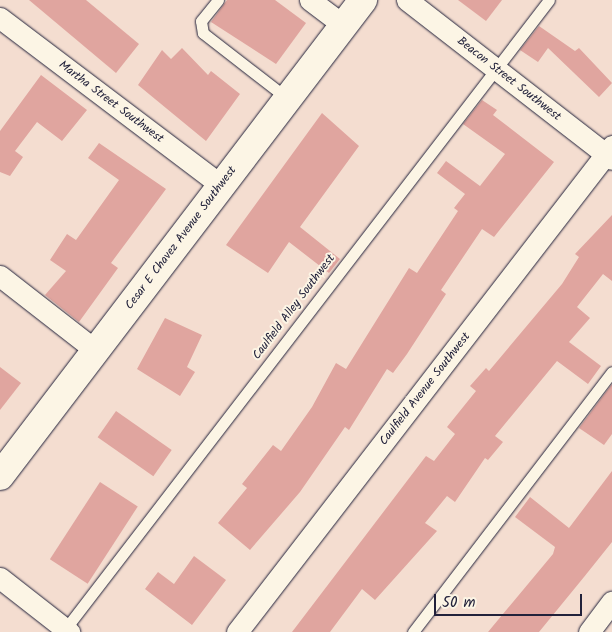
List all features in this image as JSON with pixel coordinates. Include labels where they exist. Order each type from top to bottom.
[{"type":"main road","name":"Cesar E Chavez Avenue Southwest","points":[[0,476],[363,0]]},
{"type":"street","points":[[310,0],[343,25]]},
{"type":"street","name":"Beacon Street Southwest","points":[[407,0],[610,153]]},
{"type":"street","name":"Martha Street Southwest","points":[[0,18],[221,185]]},
{"type":"street","name":"Caulfield Avenue Southwest","points":[[238,632],[610,153]]},
{"type":"street","points":[[0,276],[95,350]]},
{"type":"street","points":[[0,578],[66,631]]},
{"type":"street","points":[[589,632],[612,602]]},
{"type":"lane","points":[[218,0],[202,21],[203,32],[288,100]]},
{"type":"lane","name":"Caulfield Alley Southwest","points":[[66,631],[495,68],[550,0]]},
{"type":"lane","points":[[414,632],[612,372]]},
{"type":"building","points":[[29,0],[86,0],[139,44],[116,73]]},
{"type":"building","points":[[227,0],[275,0],[306,23],[276,64],[211,22]]},
{"type":"building","points":[[458,0],[502,0],[486,21]]},
{"type":"building","points":[[539,26],[575,51],[579,48],[612,83],[599,97],[548,48],[538,62],[520,50]]},
{"type":"building","points":[[182,48],[208,75],[211,71],[240,94],[206,141],[138,85],[162,50],[171,59]]},
{"type":"building","points":[[41,75],[87,110],[62,141],[37,122],[15,151],[23,157],[10,176],[0,172],[0,131]]},
{"type":"building","points":[[482,100],[497,110],[493,115],[554,162],[494,237],[482,229],[441,290],[446,294],[407,354],[393,373],[387,369],[349,430],[345,427],[300,492],[250,550],[218,523],[247,488],[242,484],[273,445],[281,451],[312,407],[336,363],[346,369],[409,268],[417,273],[458,211],[454,208],[465,194],[437,173],[446,161],[480,186],[505,154],[463,124]]},
{"type":"building","points":[[322,113],[359,146],[300,227],[340,259],[329,273],[289,242],[268,273],[226,245]]},
{"type":"building","points":[[99,143],[166,189],[111,263],[118,268],[79,322],[45,295],[66,271],[50,260],[67,234],[76,240],[119,180],[88,158]]},
{"type":"building","points":[[612,215],[612,281],[603,274],[577,307],[590,318],[569,342],[601,366],[588,384],[557,361],[495,436],[503,442],[488,460],[485,458],[455,502],[447,496],[425,523],[437,531],[375,600],[362,589],[330,632],[292,632],[426,456],[434,461],[455,434],[447,427],[476,391],[470,386],[486,368],[489,371],[562,284],[579,257],[575,254]]},
{"type":"building","points":[[165,318],[202,335],[187,367],[195,372],[180,396],[137,369]]},
{"type":"building","points":[[0,367],[21,383],[0,410]]},
{"type":"building","points":[[612,384],[612,434],[604,445],[579,428]]},
{"type":"building","points":[[116,411],[172,450],[153,476],[98,437]]},
{"type":"building","points":[[612,471],[612,542],[539,632],[488,632],[553,554],[555,547],[515,517],[530,497],[569,528]]},
{"type":"building","points":[[100,482],[138,507],[88,584],[50,559]]},
{"type":"building","points":[[194,556],[226,580],[192,625],[145,589],[158,572],[174,584]]}]
